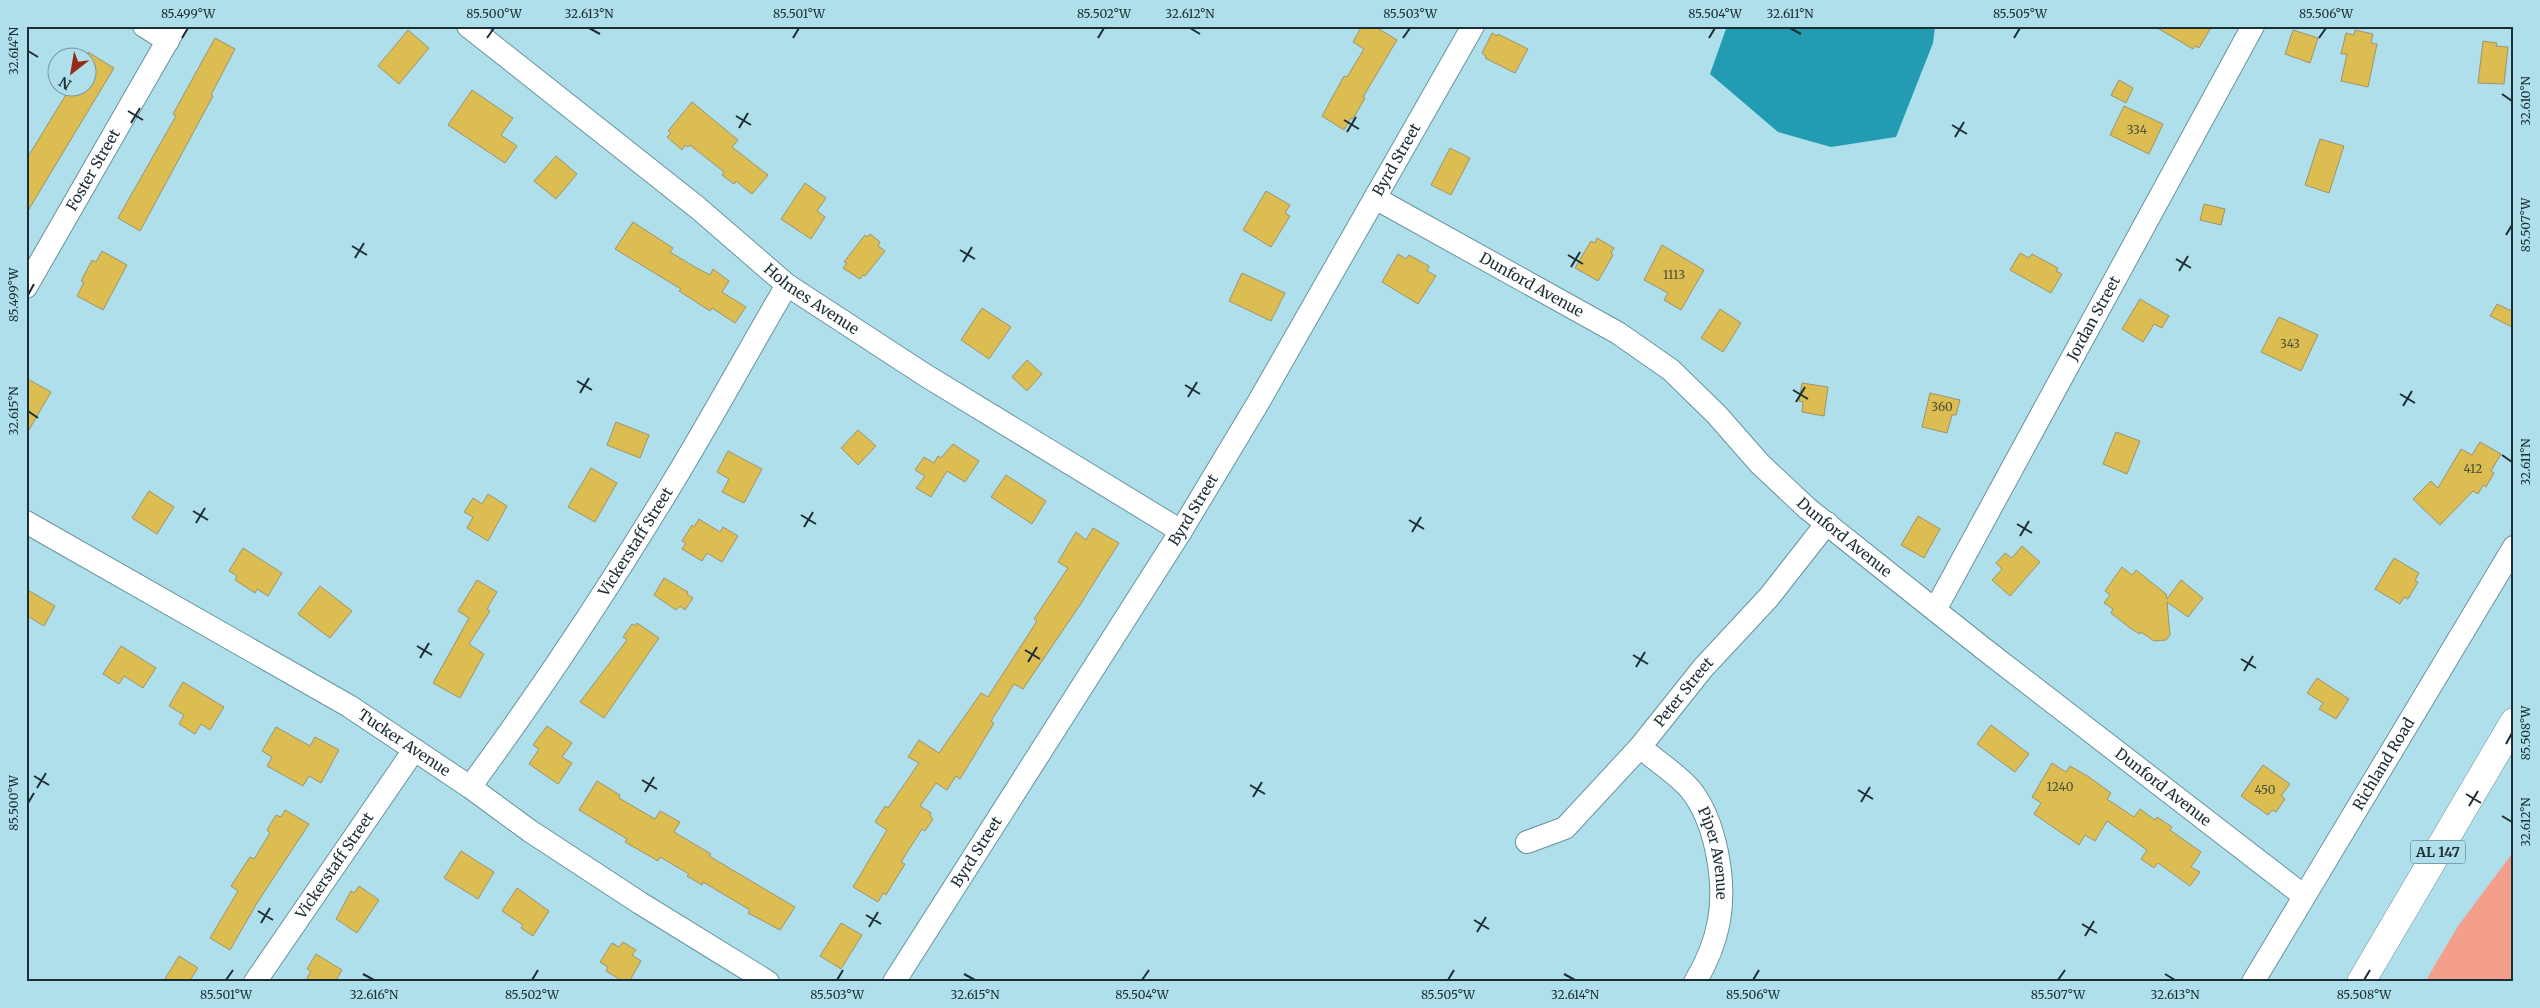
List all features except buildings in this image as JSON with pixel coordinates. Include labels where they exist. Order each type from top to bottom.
[{"type":"main road","name":"AL 147","points":[[2361,982],[2514,722]]},
{"type":"street","points":[[144,26],[172,34]]},
{"type":"street","name":"Holmes Avenue","points":[[468,26],[698,208],[787,285],[925,375],[1181,531]]},
{"type":"street","name":"Byrd Street","points":[[894,982],[1181,531],[1258,403],[1473,26]]},
{"type":"street","name":"Jordan Street","points":[[1935,610],[2253,26]]},
{"type":"street","name":"Foster Street","points":[[26,288],[172,34]]},
{"type":"street","name":"Dunford Avenue","points":[[1375,198],[1618,333],[1671,370],[1717,415],[1760,464],[1826,523],[1935,610],[2304,896]]},
{"type":"street","name":"Vickerstaff Street","points":[[470,787],[518,722],[591,614],[660,503],[787,285]]},
{"type":"street","name":"Tucker Avenue","points":[[26,522],[349,706],[470,787],[530,831],[617,888],[768,982]]},
{"type":"street","name":"Peter Street","points":[[1527,842],[1565,828],[1640,746],[1703,668],[1769,597],[1826,523]]},
{"type":"street","name":"Richland Road","points":[[2252,982],[2514,547]]},
{"type":"street","name":"Piper Avenue","points":[[1640,746],[1689,789],[1708,821],[1720,871],[1719,921],[1705,964],[1695,982]]},
{"type":"street","name":"Vickerstaff Street","points":[[255,982],[414,750]]},
{"type":"shaded area","points":[[2514,851],[2514,982],[2425,982],[2458,926]]},
{"type":"water","points":[[1727,26],[1935,26],[1933,43],[1896,137],[1831,147],[1778,132],[1710,74]]}]
